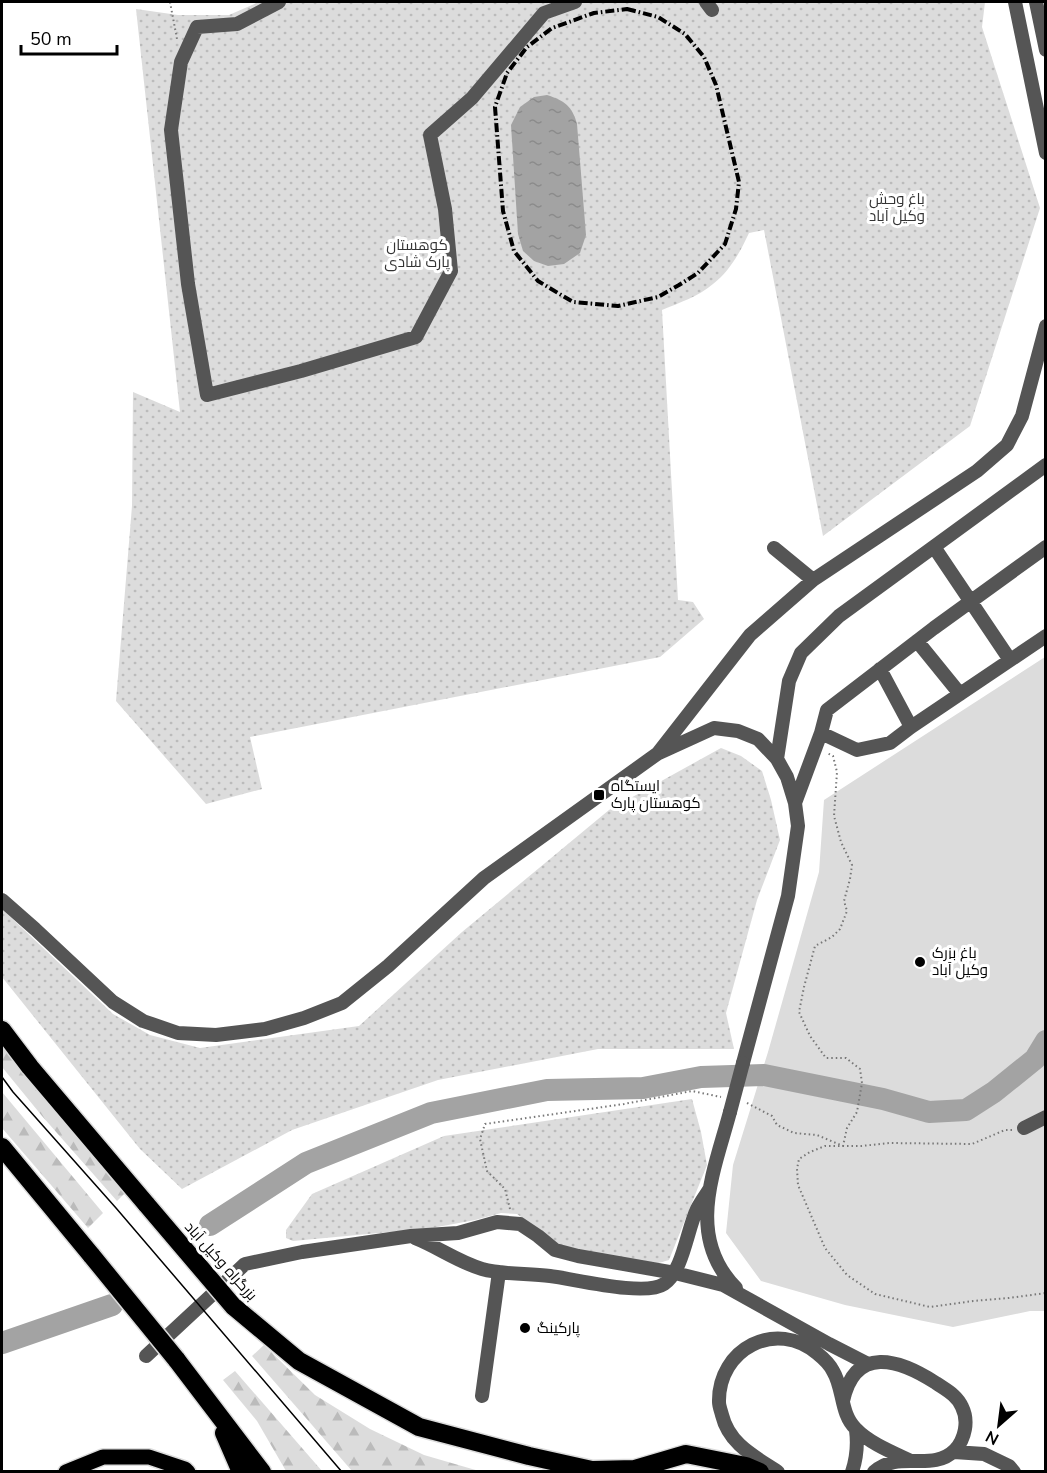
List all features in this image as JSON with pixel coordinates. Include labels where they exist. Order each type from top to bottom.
[{"type":"highway","name":"بزرگراه وکیل آباد","points":[[2,1030],[30,1067],[233,1306],[299,1361],[419,1427],[589,1471],[642,1470],[686,1454],[746,1466],[760,1472]]},
{"type":"highway","points":[[2,1147],[176,1359],[262,1472]]},
{"type":"highway","points":[[209,1401],[241,1472]]},
{"type":"main road","points":[[66,1472],[103,1457],[149,1457],[188,1472]]},
{"type":"street","points":[[279,2],[237,24],[197,27],[181,62],[171,130],[188,284],[207,395],[301,371],[417,337],[452,271],[445,209],[430,135],[472,98],[544,13],[574,2]]},
{"type":"street","points":[[1015,2],[1046,153]]},
{"type":"street","points":[[1036,2],[1046,50]]},
{"type":"street","points":[[657,754],[750,635],[813,580],[977,471],[1007,445],[1022,416],[1046,326]]},
{"type":"street","points":[[777,759],[789,681],[801,653],[838,616],[1046,465]]},
{"type":"street","points":[[934,547],[1010,660]]},
{"type":"street","points":[[774,548],[813,580]]},
{"type":"street","points":[[795,803],[819,740],[827,710],[971,601],[1046,548]]},
{"type":"street","points":[[819,740],[857,750],[890,743],[1046,636]]},
{"type":"street","points":[[917,641],[960,694]]},
{"type":"street","points":[[880,669],[911,727]]},
{"type":"street","points":[[2,900],[113,1002],[143,1021],[178,1033],[216,1035],[266,1029],[304,1018],[342,1003],[388,966],[483,878],[657,754],[714,728],[738,731],[758,739],[777,759],[787,777],[795,803],[798,826],[788,896],[730,1105],[709,1190],[706,1216],[715,1258],[726,1277],[744,1296]]},
{"type":"street","points":[[1024,1128],[1046,1117]]},
{"type":"street","points":[[411,1236],[480,1268],[625,1287],[649,1288],[663,1285],[675,1273],[697,1209],[709,1190]]},
{"type":"street","points":[[146,1356],[246,1264],[302,1252],[411,1236],[458,1233],[497,1222],[520,1224],[555,1250],[578,1257],[675,1273],[723,1285],[868,1364]]},
{"type":"street","points":[[458,1233],[451,1246],[459,1259]]},
{"type":"street","points":[[482,1396],[499,1272]]},
{"type":"street","points":[[778,1472],[741,1448],[724,1427],[719,1403],[722,1378],[734,1358],[751,1343],[774,1338],[796,1341],[817,1353],[833,1370],[846,1417],[856,1430],[882,1448],[911,1461],[926,1464],[941,1460],[954,1452],[963,1439],[966,1424],[963,1408],[954,1395],[928,1378],[899,1364],[884,1361],[868,1364],[855,1373],[846,1386],[843,1401]]},
{"type":"street","points":[[852,1472],[857,1457],[856,1430]]},
{"type":"street","points":[[954,1452],[984,1454],[1009,1466],[1014,1472]]},
{"type":"street","points":[[874,1472],[889,1462],[911,1461]]},
{"type":"path","points":[[170,2],[181,62]]},
{"type":"path","points":[[819,740],[833,756],[837,772],[834,816],[841,842],[852,865],[844,901],[847,912],[840,929],[832,937],[815,946],[799,1012],[810,1036],[826,1058],[846,1059],[860,1070],[862,1083],[857,1112],[847,1128],[843,1146]]},
{"type":"path","points":[[510,1208],[505,1189],[487,1171],[480,1139],[485,1124],[624,1104],[692,1091],[730,1105]]},
{"type":"path","points":[[740,1100],[772,1116],[777,1125],[794,1133],[817,1135],[843,1146]]},
{"type":"path","points":[[1024,1128],[1005,1130],[972,1144],[909,1143],[825,1146],[810,1152],[799,1160],[798,1185],[825,1248],[847,1275],[875,1294],[930,1307],[1046,1293]]},
{"type":"green space","name":"کوهستان پارک شادی","points":[[259,2],[985,2],[982,27],[1040,208],[970,426],[823,536],[764,230],[749,233],[734,261],[719,279],[695,296],[662,310],[678,600],[693,602],[704,619],[660,657],[250,737],[262,789],[206,804],[116,701],[132,506],[133,392],[180,412],[136,9],[178,15],[229,15]]},
{"type":"green space","name":"باغ بزرک وکیل آباد","points":[[1045,657],[1045,1311],[1030,1311],[953,1327],[845,1305],[761,1281],[726,1233],[733,1165],[819,872],[824,800]]},
{"type":"green space","points":[[721,748],[741,756],[762,771],[780,840],[757,900],[726,1013],[734,1049],[598,1049],[438,1080],[292,1130],[182,1189],[140,1149],[2,977],[2,909],[113,1014],[150,1035],[200,1048],[359,1026],[462,932],[609,810]]},
{"type":"green space","points":[[2,1034],[131,1187],[117,1201],[2,1067]]},
{"type":"green space","points":[[2,1092],[103,1213],[88,1228],[2,1128]]},
{"type":"green space","points":[[692,1099],[707,1165],[669,1260],[655,1264],[563,1248],[517,1214],[501,1213],[432,1228],[293,1241],[286,1238],[286,1230],[312,1194],[444,1136]]},
{"type":"green space","points":[[264,1345],[315,1395],[370,1429],[424,1455],[479,1471],[352,1471],[252,1356]]},
{"type":"green space","points":[[235,1371],[322,1471],[286,1471],[257,1421],[223,1380]]},
{"type":"water","points":[[547,95],[567,105],[577,124],[586,235],[580,253],[564,264],[548,266],[534,261],[523,251],[518,234],[511,125],[520,107],[534,97]]},
{"type":"waterway","points":[[210,1225],[306,1163],[431,1113],[547,1090],[643,1088],[701,1077],[764,1075],[883,1099],[929,1112],[966,1110],[994,1092],[1035,1059],[1046,1041]]},
{"type":"waterway","points":[[2,1343],[112,1305]]},
{"type":"tram line","points":[[2,1077],[342,1472]]},
{"type":"railway","points":[[627,9],[658,17],[685,34],[704,57],[716,85],[739,182],[736,209],[725,244],[698,273],[658,297],[618,306],[573,302],[538,281],[514,251],[503,211],[495,107],[507,73],[527,47],[552,28],[594,13],[627,9]]},
{"type":"place","name":"ایستگاه کوهستان پارک","points":[[599,795]]},
{"type":"place","name":"باغ بزرک وکیل آباد","points":[[920,962]]},
{"type":"place","name":"پارکینگ","points":[[525,1328]]},
{"type":"park label","name":"باغ وحش وکیل آباد","points":[[897,208]]}]
